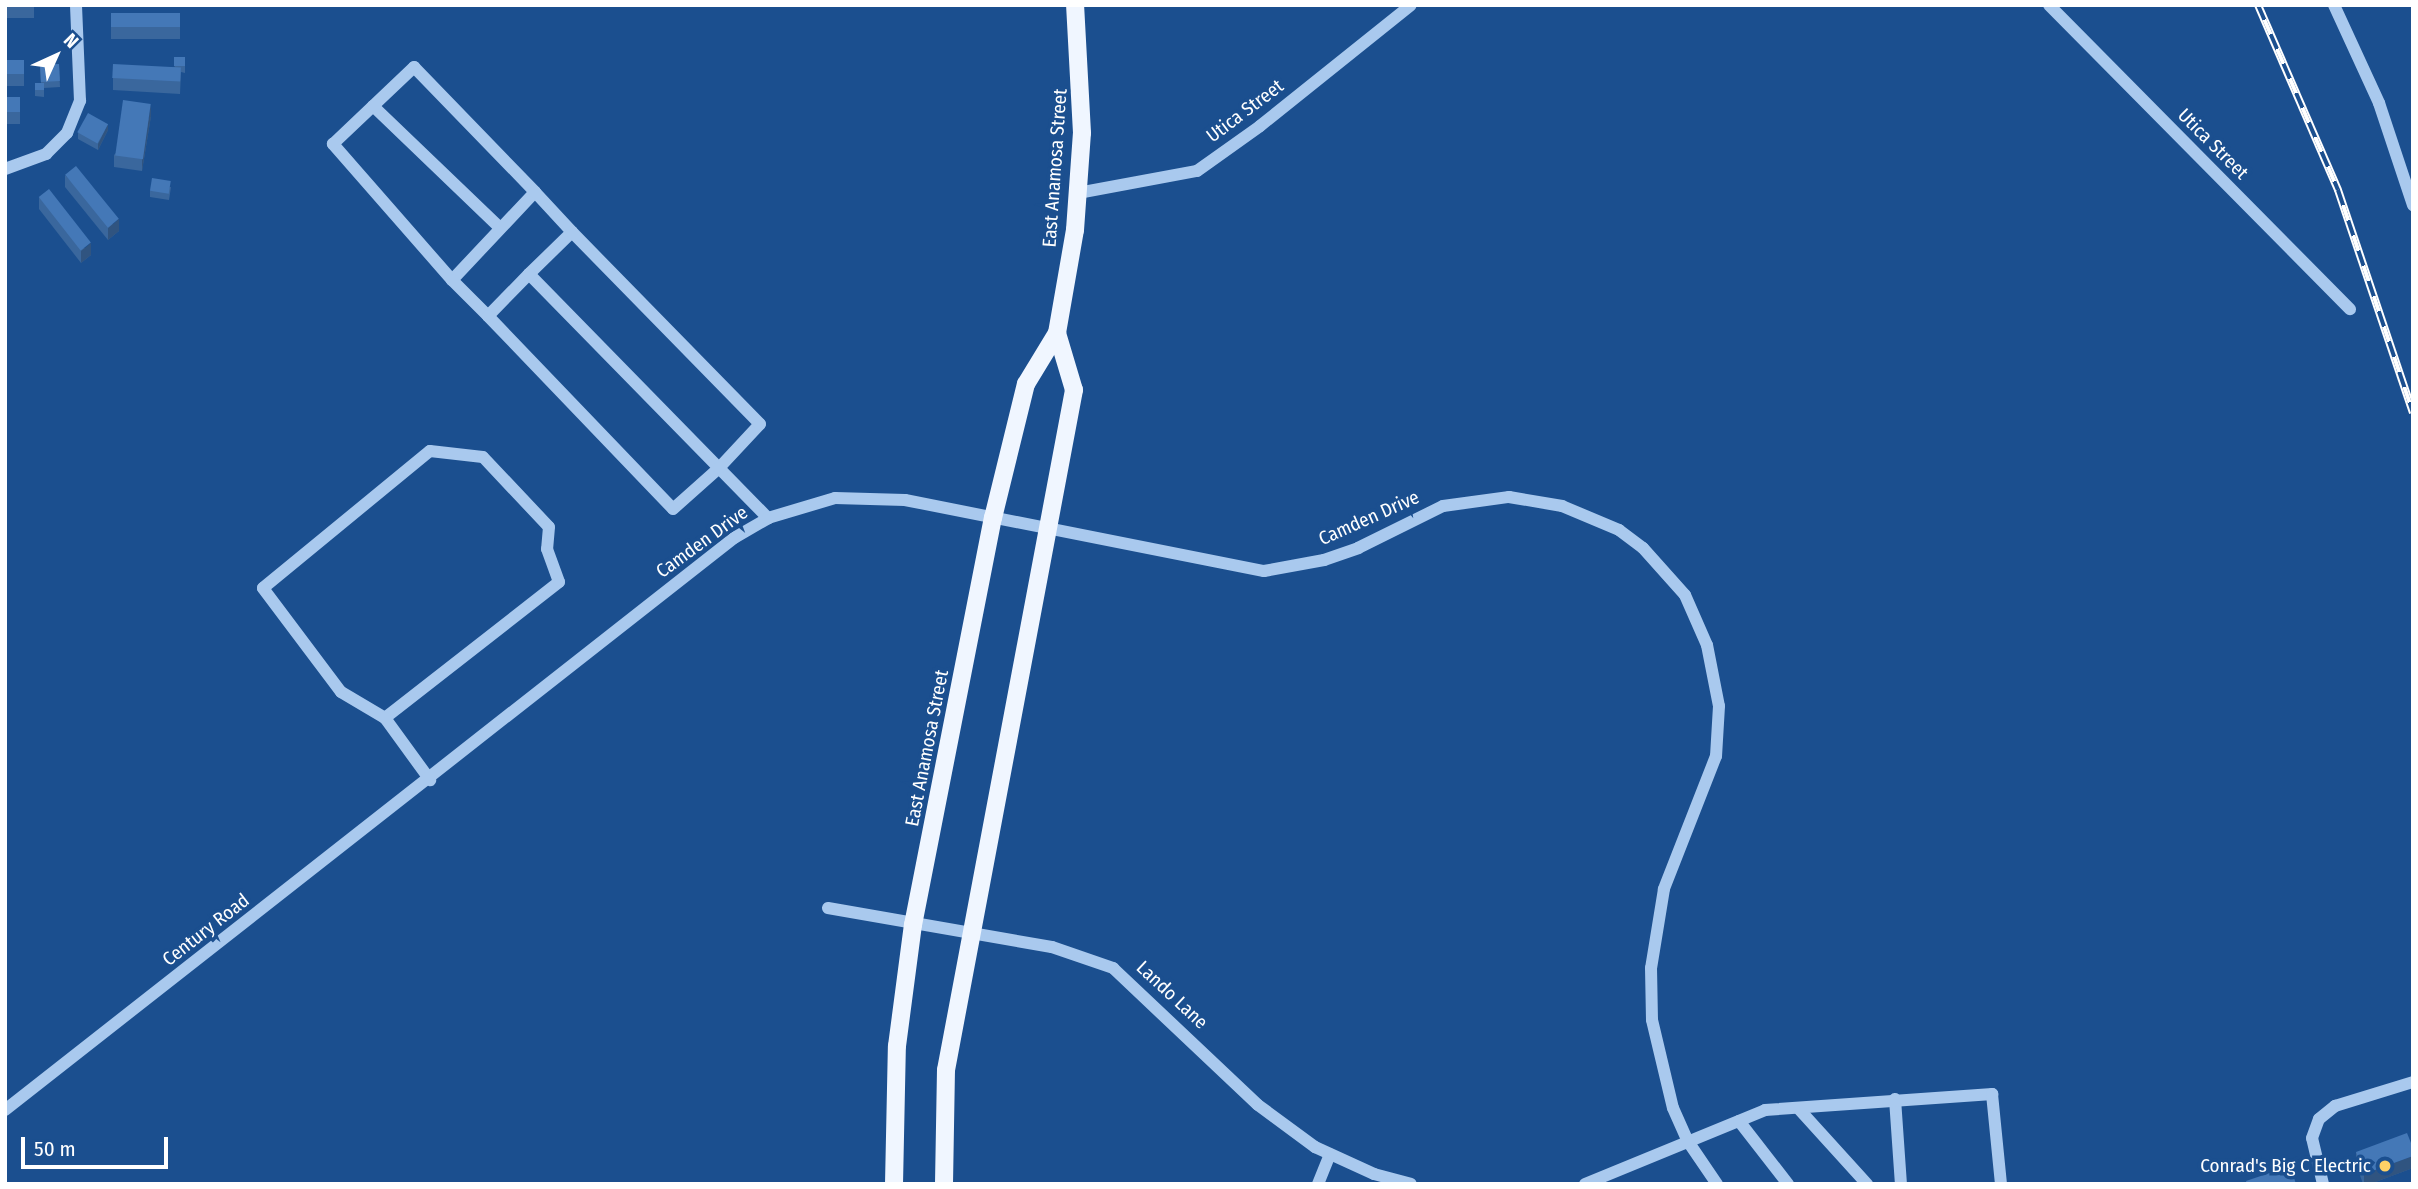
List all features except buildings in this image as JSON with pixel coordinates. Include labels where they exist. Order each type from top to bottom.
[{"type":"main road","name":"East Anamosa Street","points":[[894,1184],[897,1046],[913,925],[993,518],[1026,384],[1057,333],[1078,193],[1082,134],[1076,5]]},
{"type":"main road","name":"East Anamosa Street","points":[[944,1184],[946,1070],[969,934],[1074,390],[1057,333]]},
{"type":"street","points":[[5,169],[46,154],[67,133],[80,100],[76,5]]},
{"type":"street","name":"Utica Street","points":[[1078,193],[1196,170],[1260,126],[1411,5]]},
{"type":"street","name":"Utica Street","points":[[2049,5],[2350,309]]},
{"type":"street","points":[[2334,5],[2379,103],[2413,205]]},
{"type":"street","points":[[414,67],[535,192],[760,424],[719,468],[673,509],[452,280],[333,144],[414,67]]},
{"type":"street","points":[[373,106],[500,228]]},
{"type":"street","points":[[452,280],[535,192]]},
{"type":"street","points":[[488,316],[572,232]]},
{"type":"street","points":[[529,274],[768,518]]},
{"type":"street","points":[[385,718],[559,582],[547,549],[549,527],[483,457],[430,451],[263,588],[341,692],[385,718],[430,780]]},
{"type":"street","name":"Camden Drive","points":[[430,780],[734,538],[768,518],[835,498],[905,500],[1264,571],[1324,560],[1358,548],[1443,506],[1509,497],[1591,516],[1643,548],[1667,572],[1698,618],[1716,677],[1719,706],[1716,756],[1664,889],[1651,968],[1659,1056],[1687,1140],[1717,1184]]},
{"type":"street","name":"Century Road","points":[[5,1110],[430,780]]},
{"type":"street","name":"Lando Lane","points":[[828,908],[913,925],[1052,947],[1113,968],[1258,1105],[1330,1154],[1411,1184]]},
{"type":"street","points":[[2323,1184],[2312,1138],[2319,1119],[2335,1105],[2413,1083]]},
{"type":"street","points":[[1586,1184],[1765,1110],[1992,1094],[2001,1184]]},
{"type":"street","points":[[1895,1099],[1901,1184]]},
{"type":"street","points":[[1798,1108],[1867,1184]]},
{"type":"street","points":[[1738,1121],[1788,1184]]},
{"type":"street","points":[[1318,1184],[1330,1154]]},
{"type":"railway","points":[[2258,5],[2338,190],[2413,413]]},
{"type":"place","name":"Conrad's Big C Electric","points":[[2385,1166]]}]
